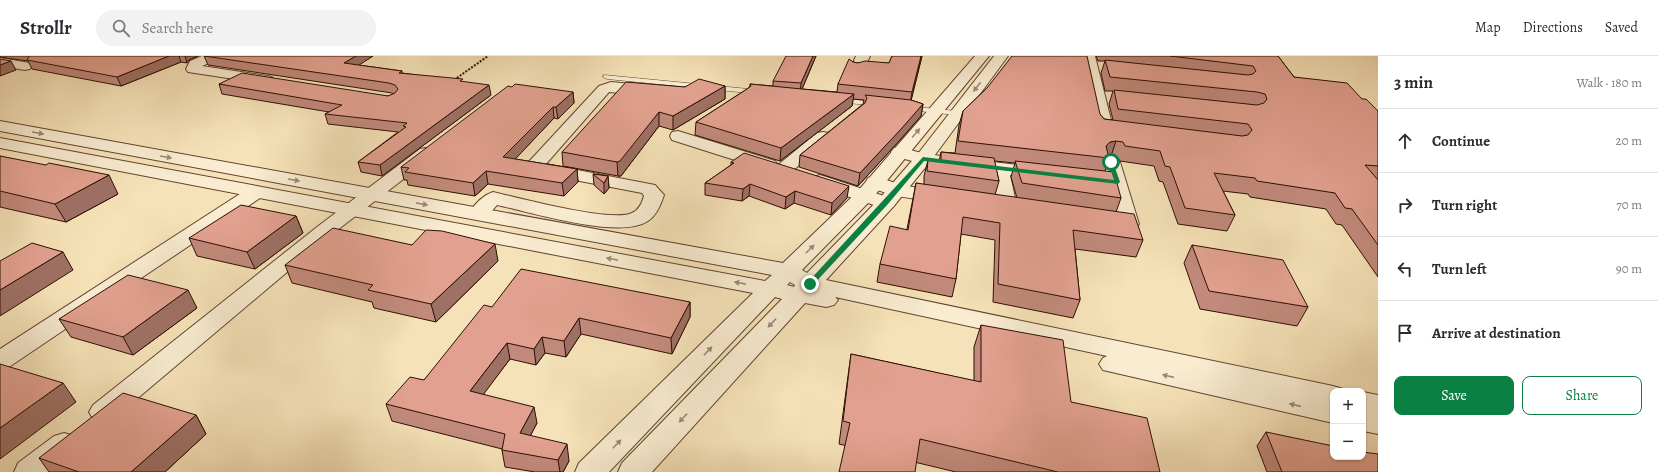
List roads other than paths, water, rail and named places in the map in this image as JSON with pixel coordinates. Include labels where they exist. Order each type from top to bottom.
[{"type":"street","points":[[214,56],[195,64],[193,69],[284,83]]},
{"type":"street","points":[[857,70],[863,56]]},
{"type":"street","points":[[590,472],[788,271],[880,193],[923,159],[946,112],[982,56]]},
{"type":"street","points":[[633,472],[805,289],[880,193],[900,152],[946,112],[1001,56]]},
{"type":"street","points":[[0,62],[25,66]]},
{"type":"street","points":[[1095,63],[1105,96],[1105,128],[1135,132]]},
{"type":"street","points":[[478,214],[493,198],[601,221],[622,222],[639,218],[651,207],[654,195],[648,189],[533,167],[604,89],[611,87],[670,92]]},
{"type":"street","points":[[784,169],[848,117]]},
{"type":"street","points":[[697,124],[678,136],[784,169],[880,193],[960,200]]},
{"type":"street","points":[[0,126],[788,271],[805,289],[1330,412]]},
{"type":"street","points":[[30,472],[371,194],[441,141]]},
{"type":"street","points":[[0,143],[770,289],[805,289],[1330,395]]},
{"type":"street","points":[[900,152],[923,159],[1062,176]]},
{"type":"street","points":[[1090,218],[1128,224],[1110,181],[1111,162]]},
{"type":"street","points":[[999,169],[1006,207]]},
{"type":"street","points":[[0,361],[256,192]]},
{"type":"street","points":[[1366,403],[1378,405]]},
{"type":"street","points":[[1366,421],[1378,423]]},
{"type":"lane","points":[[608,77],[764,93]]},
{"type":"lane","points":[[827,99],[946,112]]}]
